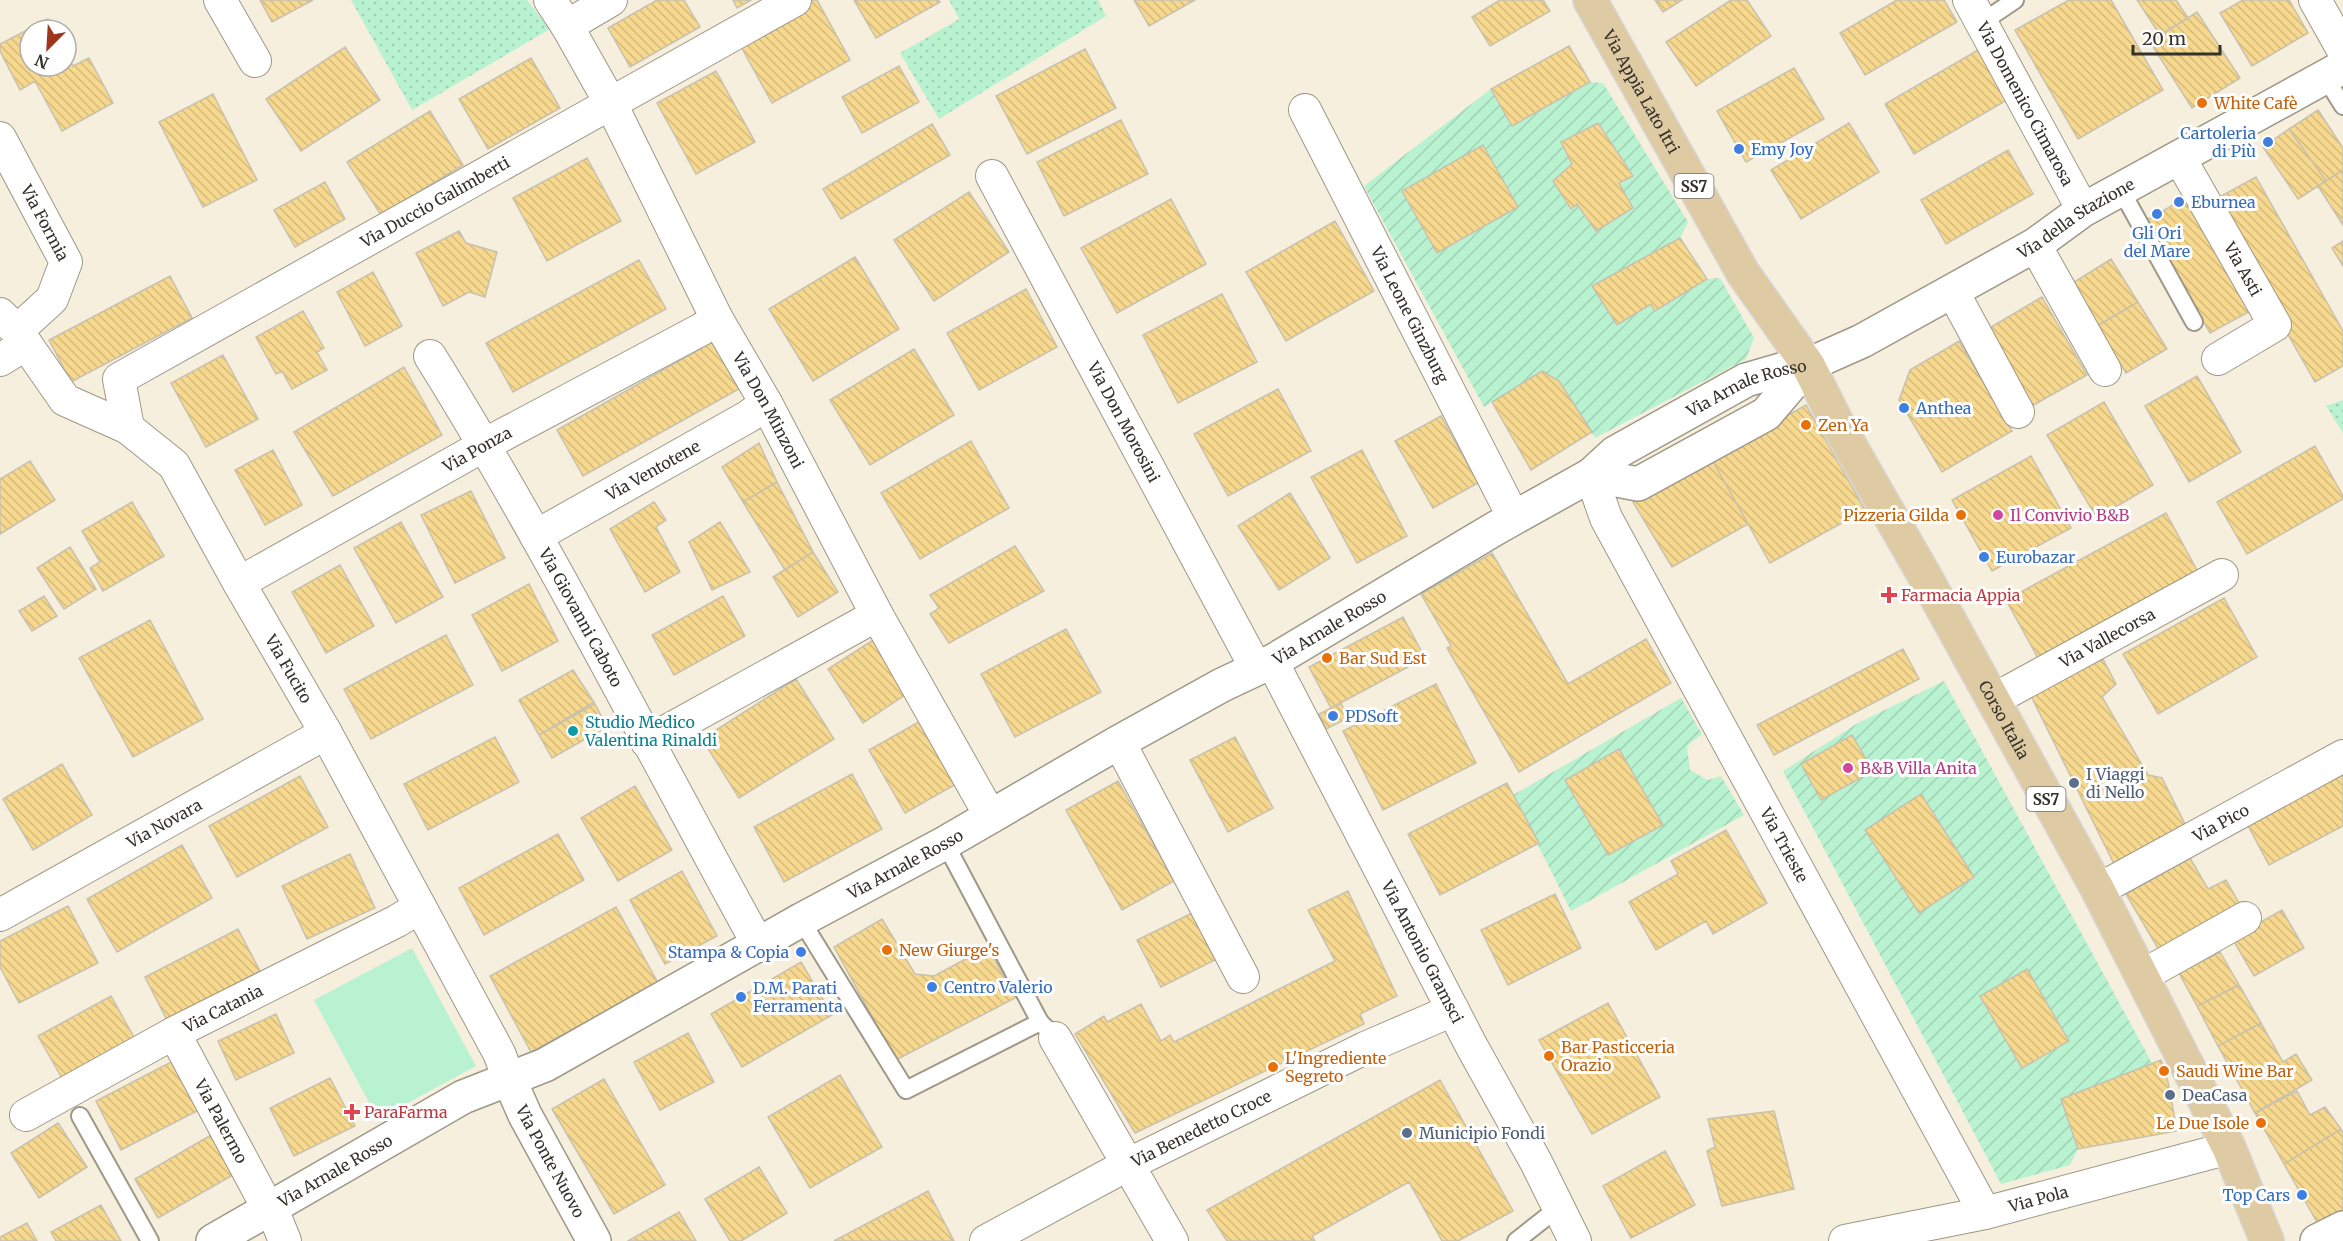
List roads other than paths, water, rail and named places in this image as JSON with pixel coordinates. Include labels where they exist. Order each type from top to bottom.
[{"type":"main road","name":"Via Appia Lato Itri","points":[[1590,0],[1743,273],[1808,365]]},
{"type":"main road","name":"Corso Italia","points":[[1808,365],[1838,425],[2098,890],[2229,1148],[2267,1241]]},
{"type":"street","points":[[220,0],[255,62]]},
{"type":"street","name":"Via Don Minzoni","points":[[550,0],[611,104],[717,319],[766,403],[877,615],[991,817]]},
{"type":"street","points":[[567,26],[611,0]]},
{"type":"street","name":"Via Duccio Galimberti","points":[[128,428],[119,379],[795,0]]},
{"type":"street","points":[[2314,0],[2343,50]]},
{"type":"street","name":"Via Domenico Cimarosa","points":[[1975,12],[2083,210]]},
{"type":"street","name":"Via della Stazione","points":[[1808,365],[1862,341],[1953,292],[2035,245],[2083,210],[2334,72]]},
{"type":"street","name":"Via Leone Ginzburg","points":[[1305,110],[1514,518]]},
{"type":"street","name":"Via Formia","points":[[0,138],[66,262],[52,299],[11,337]]},
{"type":"street","name":"Via Asti","points":[[2179,157],[2275,325],[2218,359]]},
{"type":"street","name":"Via Don Morosini","points":[[992,176],[1265,665]]},
{"type":"street","points":[[2035,245],[2105,370]]},
{"type":"street","points":[[1953,292],[2018,412]]},
{"type":"street","name":"Via Ponza","points":[[239,583],[485,445],[717,319]]},
{"type":"street","name":"Via Fucito","points":[[11,337],[65,400],[128,428],[174,465],[239,583],[326,732],[499,1053],[510,1081]]},
{"type":"street","name":"Via Giovanni Caboto","points":[[430,356],[485,445],[536,536],[759,946]]},
{"type":"street","name":"Via Arnale Rosso","points":[[213,1241],[463,1097],[510,1081],[545,1065],[759,946],[801,920],[945,843],[1119,742],[1265,665],[1514,518],[1592,475],[1615,453],[1746,380],[1808,365]]},
{"type":"street","name":"Via Ventotene","points":[[536,536],[749,416],[766,403]]},
{"type":"street","name":"Via Trieste","points":[[1592,475],[1612,528],[1970,1224]]},
{"type":"street","name":"Via Vallecorsa","points":[[1993,700],[2222,575]]},
{"type":"street","points":[[647,742],[877,615]]},
{"type":"street","name":"Via Antonio Gramsci","points":[[1265,665],[1278,673],[1453,1011],[1536,1162],[1575,1241]]},
{"type":"street","name":"Via Novara","points":[[0,915],[326,732]]},
{"type":"street","points":[[1119,742],[1243,976]]},
{"type":"street","name":"Via Pico","points":[[2098,890],[2343,756]]},
{"type":"street","name":"Via Catania","points":[[26,1115],[174,1033],[398,921],[420,907]]},
{"type":"street","points":[[2142,976],[2245,918]]},
{"type":"street","name":"Via Benedetto Croce","points":[[986,1241],[1127,1165],[1365,1048],[1453,1011]]},
{"type":"street","points":[[1048,1030],[1172,1241]]},
{"type":"street","name":"Via Palermo","points":[[174,1033],[262,1197],[272,1209],[285,1241]]},
{"type":"street","name":"Via Ponte Nuovo","points":[[510,1081],[525,1115],[593,1240]]},
{"type":"street","name":"Via Pola","points":[[1845,1241],[1970,1224],[2229,1148]]},
{"type":"street","points":[[2317,1241],[2343,1228]]},
{"type":"lane","points":[[1975,12],[2015,0]]},
{"type":"lane","points":[[2334,72],[2343,106]]},
{"type":"lane","points":[[2121,190],[2194,322]]},
{"type":"lane","points":[[801,920],[906,1090],[1048,1030],[945,843]]},
{"type":"lane","points":[[80,1116],[150,1241]]},
{"type":"lane","points":[[1515,1241],[1558,1208]]},
{"type":"place","name":"White Cafè","points":[[2202,103]]},
{"type":"place","name":"Cartoleria di Più","points":[[2268,142]]},
{"type":"place","name":"Emy Joy","points":[[1739,149]]},
{"type":"place","name":"Eburnea","points":[[2179,202]]},
{"type":"place","name":"Gli Ori del Mare","points":[[2157,214]]},
{"type":"place","name":"Anthea","points":[[1904,408]]},
{"type":"place","name":"Zen Ya","points":[[1806,425]]},
{"type":"place","name":"Pizzeria Gilda","points":[[1961,515]]},
{"type":"place","name":"Il Convivio B&B","points":[[1998,515]]},
{"type":"place","name":"Eurobazar","points":[[1984,557]]},
{"type":"place","name":"Farmacia Appia","points":[[1889,595]]},
{"type":"place","name":"Bar Sud Est","points":[[1327,658]]},
{"type":"place","name":"PDSoft","points":[[1333,716]]},
{"type":"place","name":"Studio Medico Valentina Rinaldi","points":[[573,731]]},
{"type":"place","name":"B&B Villa Anita","points":[[1848,768]]},
{"type":"place","name":"I Viaggi di Nello","points":[[2074,783]]},
{"type":"place","name":"New Giurge's","points":[[887,950]]},
{"type":"place","name":"Stampa & Copia","points":[[801,952]]},
{"type":"place","name":"Centro Valerio","points":[[932,987]]},
{"type":"place","name":"D.M. Parati Ferramenta","points":[[741,997]]},
{"type":"place","name":"Bar Pasticceria Orazio","points":[[1549,1056]]},
{"type":"place","name":"L'Ingrediente Segreto","points":[[1273,1067]]},
{"type":"place","name":"Saudi Wine Bar","points":[[2164,1071]]},
{"type":"place","name":"DeaCasa","points":[[2170,1095]]},
{"type":"place","name":"ParaFarma","points":[[352,1112]]},
{"type":"place","name":"Le Due Isole","points":[[2261,1123]]},
{"type":"place","name":"Municipio Fondi","points":[[1407,1133]]},
{"type":"place","name":"Top Cars","points":[[2302,1195]]}]
